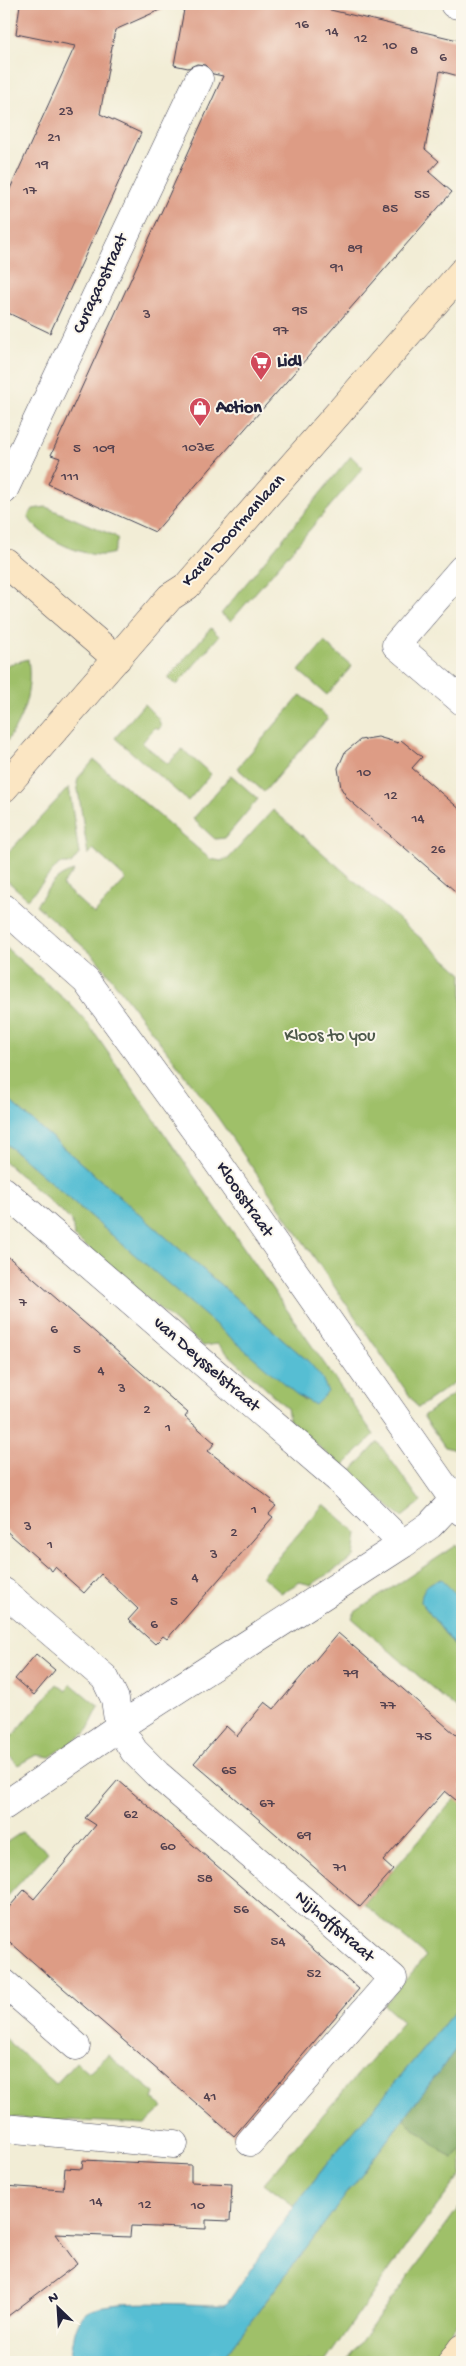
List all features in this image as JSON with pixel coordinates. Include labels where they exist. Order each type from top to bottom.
[{"type":"street","points":[[454,4],[462,6]]},
{"type":"street","name":"Curaçaostraat","points":[[4,490],[199,79]]},
{"type":"street","name":"Karel Doormanlaan","points":[[4,788],[170,597],[187,586],[462,272]]},
{"type":"street","points":[[4,562],[117,659]]},
{"type":"street","points":[[462,569],[396,645],[462,702]]},
{"type":"street","name":"Kloosstraat","points":[[4,908],[86,981],[211,1152],[459,1501]]},
{"type":"street","name":"van Deysselstraat","points":[[4,1191],[338,1479],[402,1544]]},
{"type":"street","points":[[4,1806],[119,1727],[402,1544],[459,1501]]},
{"type":"street","points":[[4,1592],[105,1678],[114,1699],[119,1727]]},
{"type":"street","name":"Nijhoffstraat","points":[[119,1727],[134,1751],[157,1774],[393,1978],[250,2142]]},
{"type":"street","points":[[4,1983],[76,2046]]},
{"type":"street","points":[[4,2128],[174,2144]]},
{"type":"street","points":[[452,2362],[462,2348]]},
{"type":"green space","points":[[351,456],[363,468],[231,621],[221,614]]},
{"type":"green space","points":[[46,507],[115,536],[118,539],[113,553],[104,555],[79,551],[65,546],[41,532],[28,516],[33,509]]},
{"type":"green space","points":[[211,628],[219,636],[177,685],[168,678]]},
{"type":"green space","points":[[324,642],[352,666],[327,695],[299,671]]},
{"type":"green space","points":[[28,659],[29,682],[25,705],[16,726],[4,745],[4,666]]},
{"type":"green space","points":[[301,695],[328,718],[264,792],[237,768]]},
{"type":"green space","points":[[144,704],[158,718],[161,726],[158,730],[155,727],[142,743],[168,764],[182,749],[211,774],[188,801],[115,738]]},
{"type":"green space","name":"Kloos to you","points":[[94,760],[210,859],[221,861],[229,858],[273,810],[462,974],[462,1377],[418,1408],[218,1118],[95,957],[36,905],[56,880],[74,871],[62,885],[94,914],[126,879],[93,849],[88,855],[77,783],[78,778]]},
{"type":"green space","points":[[231,775],[258,799],[225,838],[215,839],[193,819]]},
{"type":"green space","points":[[69,787],[79,854],[71,864],[59,864],[28,899],[4,878],[4,857]]},
{"type":"green space","points":[[4,946],[69,1003],[86,1021],[374,1435],[342,1467],[289,1420],[287,1408],[217,1344],[203,1346],[74,1236],[72,1221],[4,1161],[4,1142],[305,1401],[309,1362],[4,1096]]},
{"type":"green space","points":[[462,1388],[462,1449],[458,1451],[445,1447],[423,1416]]},
{"type":"green space","points":[[378,1442],[421,1502],[402,1517],[349,1474]]},
{"type":"green space","points":[[324,1504],[357,1533],[354,1557],[311,1585],[300,1582],[281,1593],[262,1576]]},
{"type":"green space","points":[[457,1545],[462,1552],[462,1600],[441,1579],[434,1581],[421,1602],[462,1656],[462,1714],[352,1618],[355,1612]]},
{"type":"green space","points":[[57,1684],[66,1691],[71,1684],[99,1707],[86,1733],[50,1757],[36,1755],[18,1765],[4,1751],[4,1746]]},
{"type":"green space","points":[[462,1790],[462,2003],[333,2156],[294,2206],[264,2183],[403,2022],[384,2005],[426,1956],[364,1904]]},
{"type":"green space","points":[[22,1832],[48,1852],[4,1900],[4,1844]]},
{"type":"green space","points":[[4,2038],[56,2084],[76,2062],[89,2073],[108,2055],[155,2093],[153,2099],[163,2107],[145,2124],[4,2117]]},
{"type":"green space","points":[[462,2041],[462,2148],[453,2159],[403,2119]]},
{"type":"green space","points":[[403,2119],[453,2159],[462,2148],[462,2174],[409,2242],[325,2362],[220,2362]]},
{"type":"green space","points":[[462,2203],[462,2317],[429,2362],[346,2362]]},
{"type":"water","points":[[4,1096],[309,1362],[322,1378],[328,1392],[315,1405],[296,1394],[4,1142]]},
{"type":"water","points":[[441,1579],[462,1600],[462,1656],[421,1602],[426,1587],[432,1582]]},
{"type":"water","points":[[462,2003],[462,2041],[220,2362],[70,2362],[76,2328],[87,2312],[97,2307],[132,2303],[226,2305],[295,2205],[333,2156]]},
{"type":"building","points":[[20,4],[173,4],[115,30],[100,114],[141,133],[50,333],[4,311],[4,202],[75,46],[16,34]]},
{"type":"building","points":[[185,4],[305,4],[462,41],[462,77],[440,71],[425,149],[439,161],[429,172],[452,192],[155,532],[48,484],[60,458],[51,455],[223,76],[213,74],[205,65],[197,64],[188,68],[174,65]]},
{"type":"building","points":[[378,737],[398,743],[401,740],[422,757],[412,768],[462,811],[462,897],[348,799],[341,788],[338,768],[345,752],[360,740]]},
{"type":"building","points":[[4,1253],[188,1413],[185,1417],[215,1443],[208,1451],[272,1500],[270,1502],[276,1506],[269,1514],[273,1517],[167,1639],[163,1636],[155,1644],[128,1620],[138,1609],[101,1574],[84,1593],[55,1567],[52,1571],[4,1529]]},
{"type":"building","points":[[338,1633],[462,1740],[462,1805],[445,1791],[383,1861],[393,1870],[360,1907],[194,1763],[226,1726],[237,1736],[265,1702],[274,1709]]},
{"type":"building","points":[[36,1654],[55,1670],[34,1695],[15,1679]]},
{"type":"building","points":[[118,1780],[359,1989],[234,2136],[4,1937],[4,1913],[24,1890],[34,1899],[96,1825],[85,1818]]},
{"type":"building","points":[[83,2160],[191,2165],[191,2182],[232,2184],[230,2221],[206,2220],[206,2229],[131,2226],[130,2237],[55,2234],[77,2264],[4,2319],[4,2186],[63,2190],[65,2168],[82,2169]]},
{"type":"place","name":"Lidl","points":[[261,381]]},
{"type":"place","name":"Action","points":[[200,427]]}]
